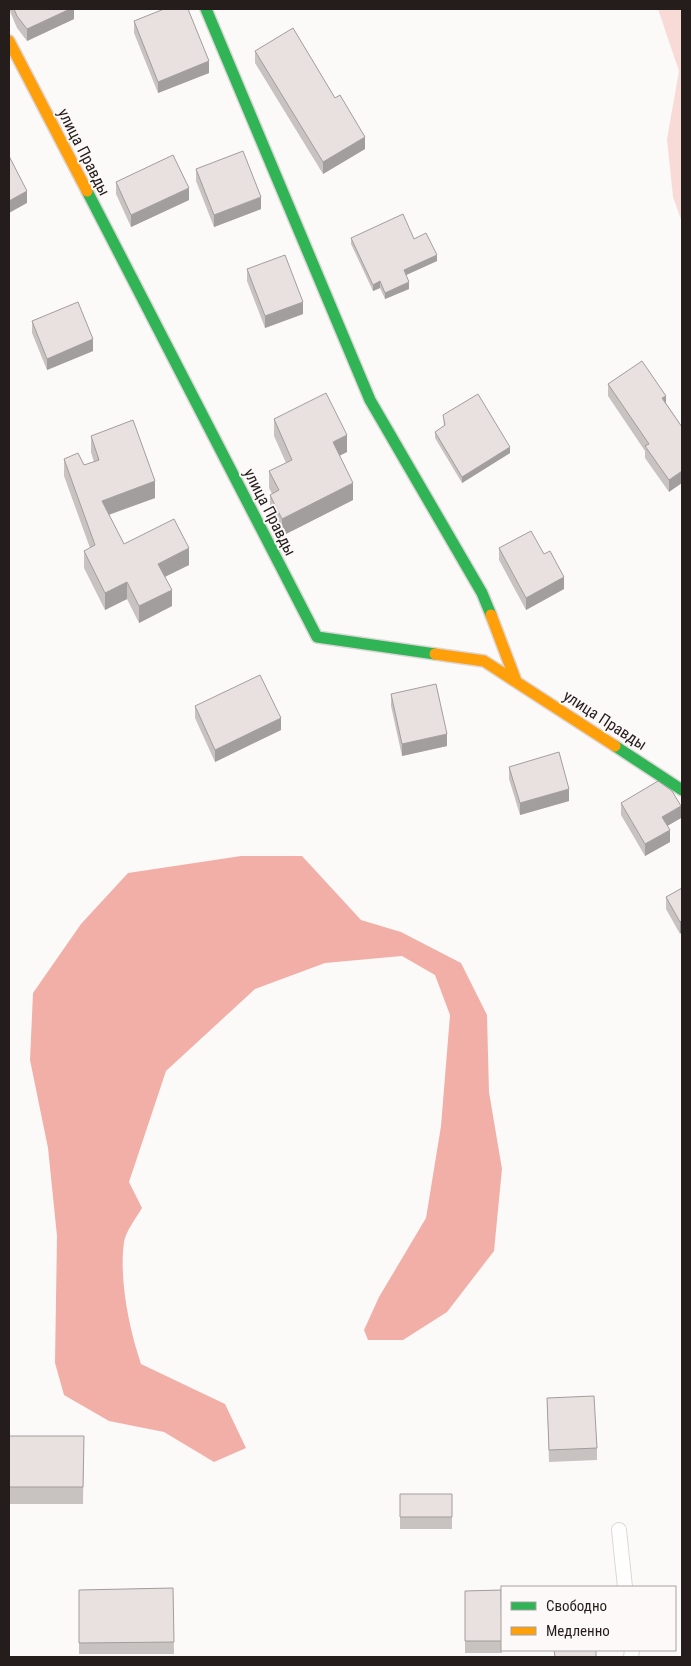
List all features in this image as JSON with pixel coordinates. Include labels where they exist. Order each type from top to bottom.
[{"type":"street","points":[[206,9],[370,400],[482,593],[516,681]]},
{"type":"street","name":"улица Правды","points":[[9,41],[317,638],[484,661],[682,790]]},
{"type":"lane","points":[[619,1530],[626,1586]]},
{"type":"shaded area","points":[[658,9],[682,9],[682,222],[673,197],[667,139],[679,71]]},
{"type":"shaded area","points":[[241,856],[302,856],[361,920],[401,932],[461,963],[487,1015],[489,1092],[502,1169],[494,1251],[447,1312],[403,1340],[368,1340],[364,1330],[379,1297],[426,1218],[441,1126],[450,1015],[435,975],[402,956],[325,963],[255,989],[166,1071],[129,1182],[142,1208],[129,1229],[124,1242],[124,1288],[129,1320],[141,1364],[225,1404],[246,1448],[214,1462],[164,1432],[109,1421],[64,1395],[55,1363],[57,1236],[48,1148],[30,1060],[33,993],[81,924],[128,873]]},
{"type":"building","points":[[14,9],[70,9],[27,29]]},
{"type":"building","points":[[164,9],[188,9],[209,61],[158,82],[134,21]]},
{"type":"building","points":[[293,28],[335,98],[340,95],[365,137],[323,162],[255,51]]},
{"type":"building","points":[[243,151],[261,197],[214,215],[196,169]]},
{"type":"building","points":[[173,155],[189,188],[131,215],[116,182]]},
{"type":"building","points":[[9,156],[27,191],[9,201]]},
{"type":"building","points":[[403,214],[414,239],[426,233],[437,255],[404,270],[409,282],[385,293],[380,281],[373,285],[351,238]]},
{"type":"building","points":[[285,255],[303,302],[265,316],[247,269]]},
{"type":"building","points":[[78,302],[93,339],[47,359],[32,321]]},
{"type":"building","points":[[642,361],[666,396],[662,398],[682,427],[682,471],[669,480],[645,446],[649,444],[608,384]]},
{"type":"building","points":[[326,393],[347,435],[333,442],[353,483],[282,519],[270,495],[279,490],[269,471],[292,460],[274,419]]},
{"type":"building","points":[[478,394],[510,447],[462,477],[435,432],[445,425],[443,415]]},
{"type":"building","points":[[133,420],[155,481],[102,501],[124,544],[174,519],[189,548],[158,564],[172,590],[139,606],[127,582],[105,593],[84,551],[95,545],[64,459],[78,453],[84,465],[99,460],[91,436]]},
{"type":"building","points":[[531,531],[544,554],[550,551],[564,577],[526,598],[499,548]]},
{"type":"building","points":[[260,675],[281,718],[215,750],[195,706]]},
{"type":"building","points":[[436,684],[447,734],[402,744],[391,694]]},
{"type":"building","points":[[559,752],[569,789],[520,803],[509,767]]},
{"type":"building","points":[[658,781],[672,791],[681,806],[662,817],[670,830],[645,844],[621,803]]},
{"type":"building","points":[[682,888],[682,920],[680,922],[666,897]]},
{"type":"building","points":[[594,1396],[597,1448],[549,1450],[547,1398]]},
{"type":"building","points":[[9,1436],[84,1436],[83,1487],[9,1487]]},
{"type":"building","points":[[400,1494],[452,1494],[452,1517],[400,1517]]},
{"type":"building","points":[[173,1588],[174,1642],[79,1643],[79,1590]]},
{"type":"building","points":[[501,1590],[501,1641],[465,1641],[465,1591]]},
{"type":"building","points":[[554,1651],[596,1651],[596,1657],[555,1657]]},
{"type":"traffic: fast","points":[[206,9],[370,400],[482,593],[491,615]]},
{"type":"traffic: fast","points":[[87,191],[317,637],[435,654]]},
{"type":"traffic: fast","points":[[615,746],[682,790]]},
{"type":"traffic: slow","points":[[9,41],[87,191]]},
{"type":"traffic: slow","points":[[491,615],[516,681]]},
{"type":"traffic: slow","points":[[435,654],[484,661],[615,746]]}]
